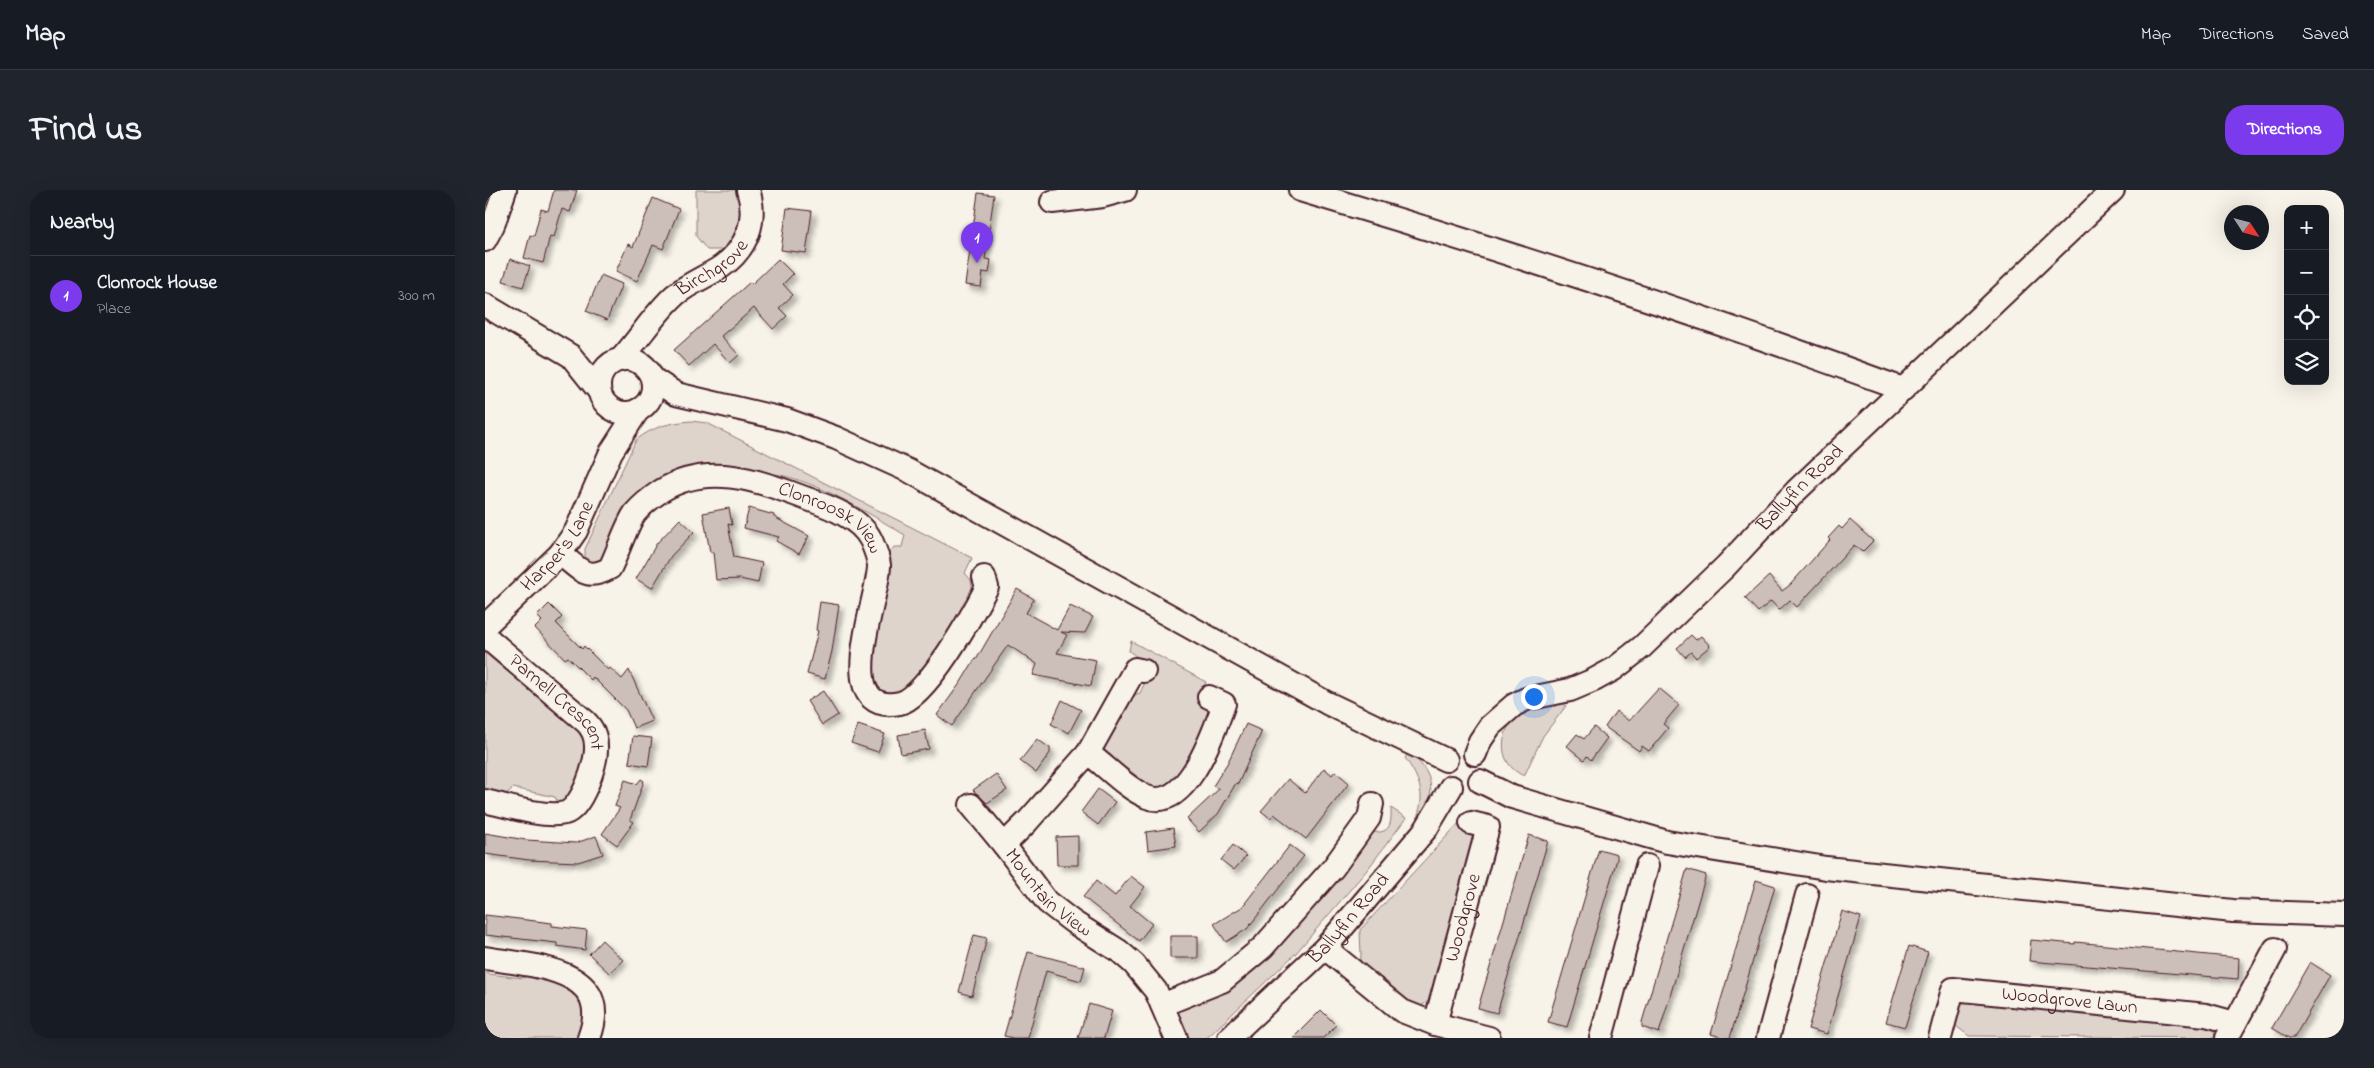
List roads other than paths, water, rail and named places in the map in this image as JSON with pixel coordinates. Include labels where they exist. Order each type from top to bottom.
[{"type":"street","points":[[485,240],[493,225],[505,190]]},
{"type":"street","name":"Birchgrove","points":[[617,361],[645,332],[650,321],[676,295],[691,283],[722,266],[742,243],[753,218],[753,204],[748,190]]},
{"type":"street","points":[[1051,202],[1103,196],[1125,190]]},
{"type":"street","points":[[1300,190],[1445,233],[1753,334],[1903,389]]},
{"type":"street","name":"Ballyfin Road","points":[[1475,754],[1480,741],[1490,726],[1514,705],[1570,690],[1594,680],[1614,669],[1643,647],[1726,566],[1796,491],[2113,190]]},
{"type":"street","points":[[485,305],[571,356],[603,398],[622,413],[676,394]]},
{"type":"street","points":[[643,406],[652,394],[648,372],[645,332]]},
{"type":"street","points":[[571,356],[617,361],[637,361],[676,394],[787,420],[835,438],[909,471],[1327,703],[1446,760]]},
{"type":"street","points":[[603,398],[602,374],[617,361]]},
{"type":"street","name":"Harper's Lane","points":[[603,398],[611,452]]},
{"type":"street","name":"Harper's Lane","points":[[485,626],[560,554],[576,531],[587,509],[611,452],[643,406]]},
{"type":"street","name":"Clonroosk View","points":[[560,554],[583,572],[590,575],[610,568],[630,521],[637,511],[670,486],[687,479],[712,475],[742,478],[818,503],[845,516],[860,526],[870,538],[876,552],[879,564],[877,586],[863,648],[862,672],[867,690],[873,697],[887,704],[901,703],[910,699],[935,671],[972,616],[987,587],[984,577]]},
{"type":"street","name":"Parnell Crescent","points":[[485,636],[586,722],[595,737],[597,747],[595,760],[582,796],[578,803],[568,812],[544,812],[485,802]]},
{"type":"street","name":"Mountain View","points":[[1144,671],[1135,669],[1089,753],[1004,845],[1047,902],[1073,922],[1119,951],[1134,964],[1156,991],[1176,1038]]},
{"type":"street","points":[[1089,753],[1141,793],[1156,799],[1169,796],[1178,791],[1195,771],[1221,712],[1224,704],[1209,697]]},
{"type":"street","points":[[1454,752],[1475,754],[1479,758],[1484,770],[1481,781],[1470,790],[1464,791],[1451,787],[1444,778],[1443,772],[1446,760],[1454,752]]},
{"type":"street","points":[[1481,781],[1512,797],[1667,842],[1817,867],[1996,888],[2233,911],[2344,915]]},
{"type":"street","name":"Ballyfin Road","points":[[1229,1038],[1325,948],[1426,829],[1451,787]]},
{"type":"street","points":[[971,805],[1004,845]]},
{"type":"street","points":[[1162,1005],[1222,981],[1251,958],[1314,892],[1374,815]]},
{"type":"street","name":"Woodgrove","points":[[1435,1024],[1488,827],[1471,823]]},
{"type":"street","points":[[1601,1038],[1647,866]]},
{"type":"street","points":[[1769,1038],[1807,894]]},
{"type":"street","points":[[1325,948],[1402,1011],[1435,1024],[1489,1038]]},
{"type":"street","name":"Woodgrove Lawn","points":[[1940,1038],[1953,989],[2206,1014],[2231,1030],[2275,949]]},
{"type":"street","points":[[485,958],[542,968],[572,976],[582,984],[589,995],[593,1020],[589,1038]]},
{"type":"place","name":"Clonrock House","points":[[977,263]]}]
